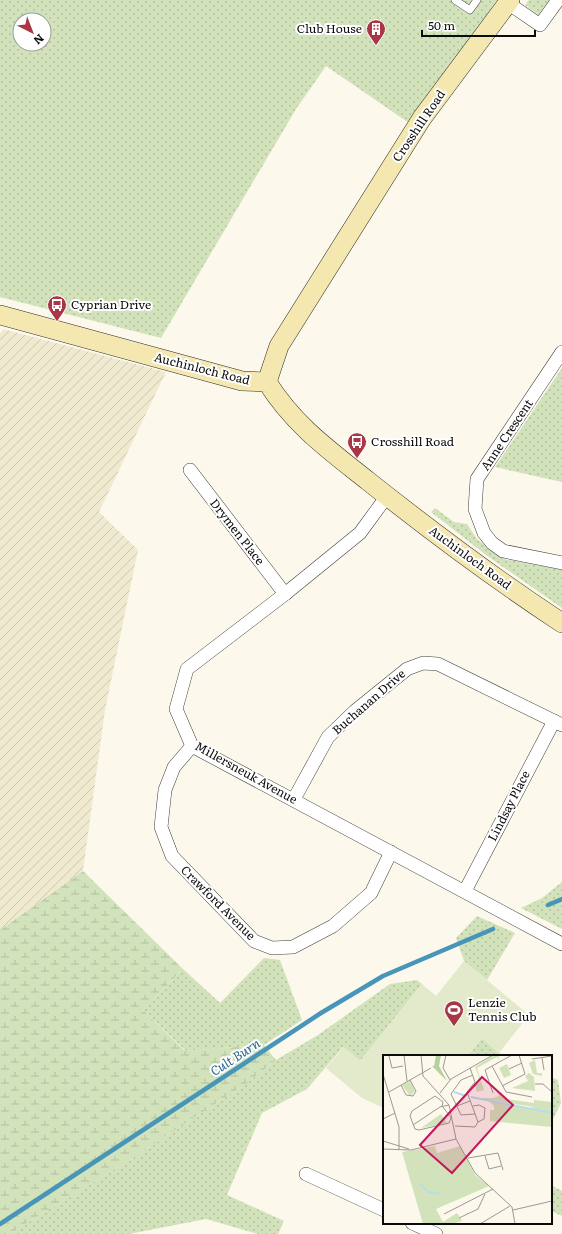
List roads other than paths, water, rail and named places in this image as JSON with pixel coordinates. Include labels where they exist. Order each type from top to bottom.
[{"type":"main road","name":"Crosshill Road","points":[[267,382],[279,346],[422,118],[509,1]]},
{"type":"main road","name":"Auchinloch Road","points":[[0,315],[242,381],[267,382],[281,404],[304,429],[387,496],[485,570],[562,623]]},
{"type":"street","points":[[509,1],[540,24],[558,0]]},
{"type":"street","name":"Anne Crescent","points":[[562,352],[477,480],[475,509],[484,533],[492,543],[503,551],[562,563]]},
{"type":"street","name":"Drymen Place","points":[[190,470],[285,594]]},
{"type":"street","name":"Millersneuk Avenue","points":[[387,496],[360,533],[285,594],[188,669],[176,709],[192,746],[562,944]]},
{"type":"street","name":"Buchanan Drive","points":[[294,800],[328,737],[355,711],[407,669],[423,663],[438,664],[558,723]]},
{"type":"street","name":"Lindsay Place","points":[[465,891],[558,723]]},
{"type":"street","name":"Crawford Avenue","points":[[192,746],[174,767],[165,790],[161,827],[172,856],[254,941],[272,948],[293,947],[333,926],[371,893],[391,852]]},
{"type":"street","points":[[306,1174],[383,1210]]},
{"type":"street","points":[[414,1224],[436,1234]]},
{"type":"lane","points":[[456,0],[470,10],[477,0]]},
{"type":"waterway","name":"Cult Burn","points":[[548,905],[562,899]]},
{"type":"waterway","name":"Cult Burn","points":[[0,1224],[321,1013],[383,976],[493,929]]},
{"type":"place","name":"Club House","points":[[376,46]]},
{"type":"place","name":"Cyprian Drive","points":[[57,322]]},
{"type":"place","name":"Crosshill Road","points":[[357,459]]},
{"type":"place","name":"Lenzie Tennis Club","points":[[454,1027]]}]
